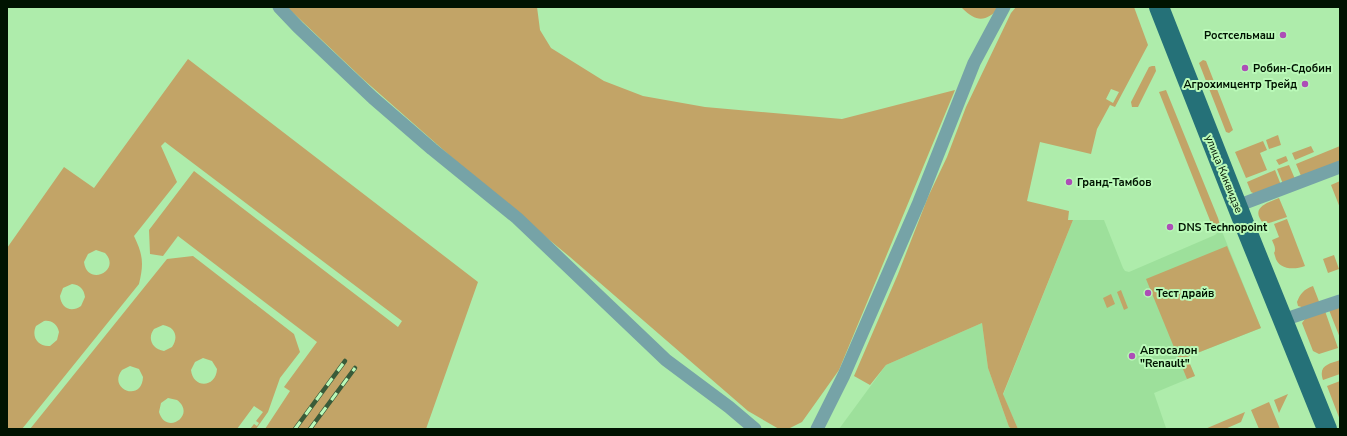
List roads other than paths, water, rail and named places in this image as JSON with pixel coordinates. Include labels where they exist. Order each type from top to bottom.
[{"type":"main road","name":"улица Киквидзе","points":[[1159,7],[1327,429]]},
{"type":"street","points":[[279,7],[373,98],[432,149],[517,218],[666,360],[729,406],[754,429]]},
{"type":"street","points":[[817,429],[851,361],[919,202],[974,63],[1004,7]]},
{"type":"street","points":[[1237,206],[1340,167]]},
{"type":"street","points":[[1283,320],[1340,301]]},
{"type":"railway","points":[[295,429],[345,361]]},
{"type":"railway","points":[[310,429],[355,368]]},
{"type":"place","name":"Ростсельмаш","points":[[1283,35]]},
{"type":"place","name":"Робин-Сдобин","points":[[1245,68]]},
{"type":"place","name":"Агрохимцентр Трейд","points":[[1305,84]]},
{"type":"place","name":"Гранд-Тамбов","points":[[1069,182]]},
{"type":"place","name":"DNS Technopoint","points":[[1170,227]]},
{"type":"place","name":"Тест драйв","points":[[1148,293]]},
{"type":"place","name":"Автосалон \"Renault\"","points":[[1132,356]]}]
